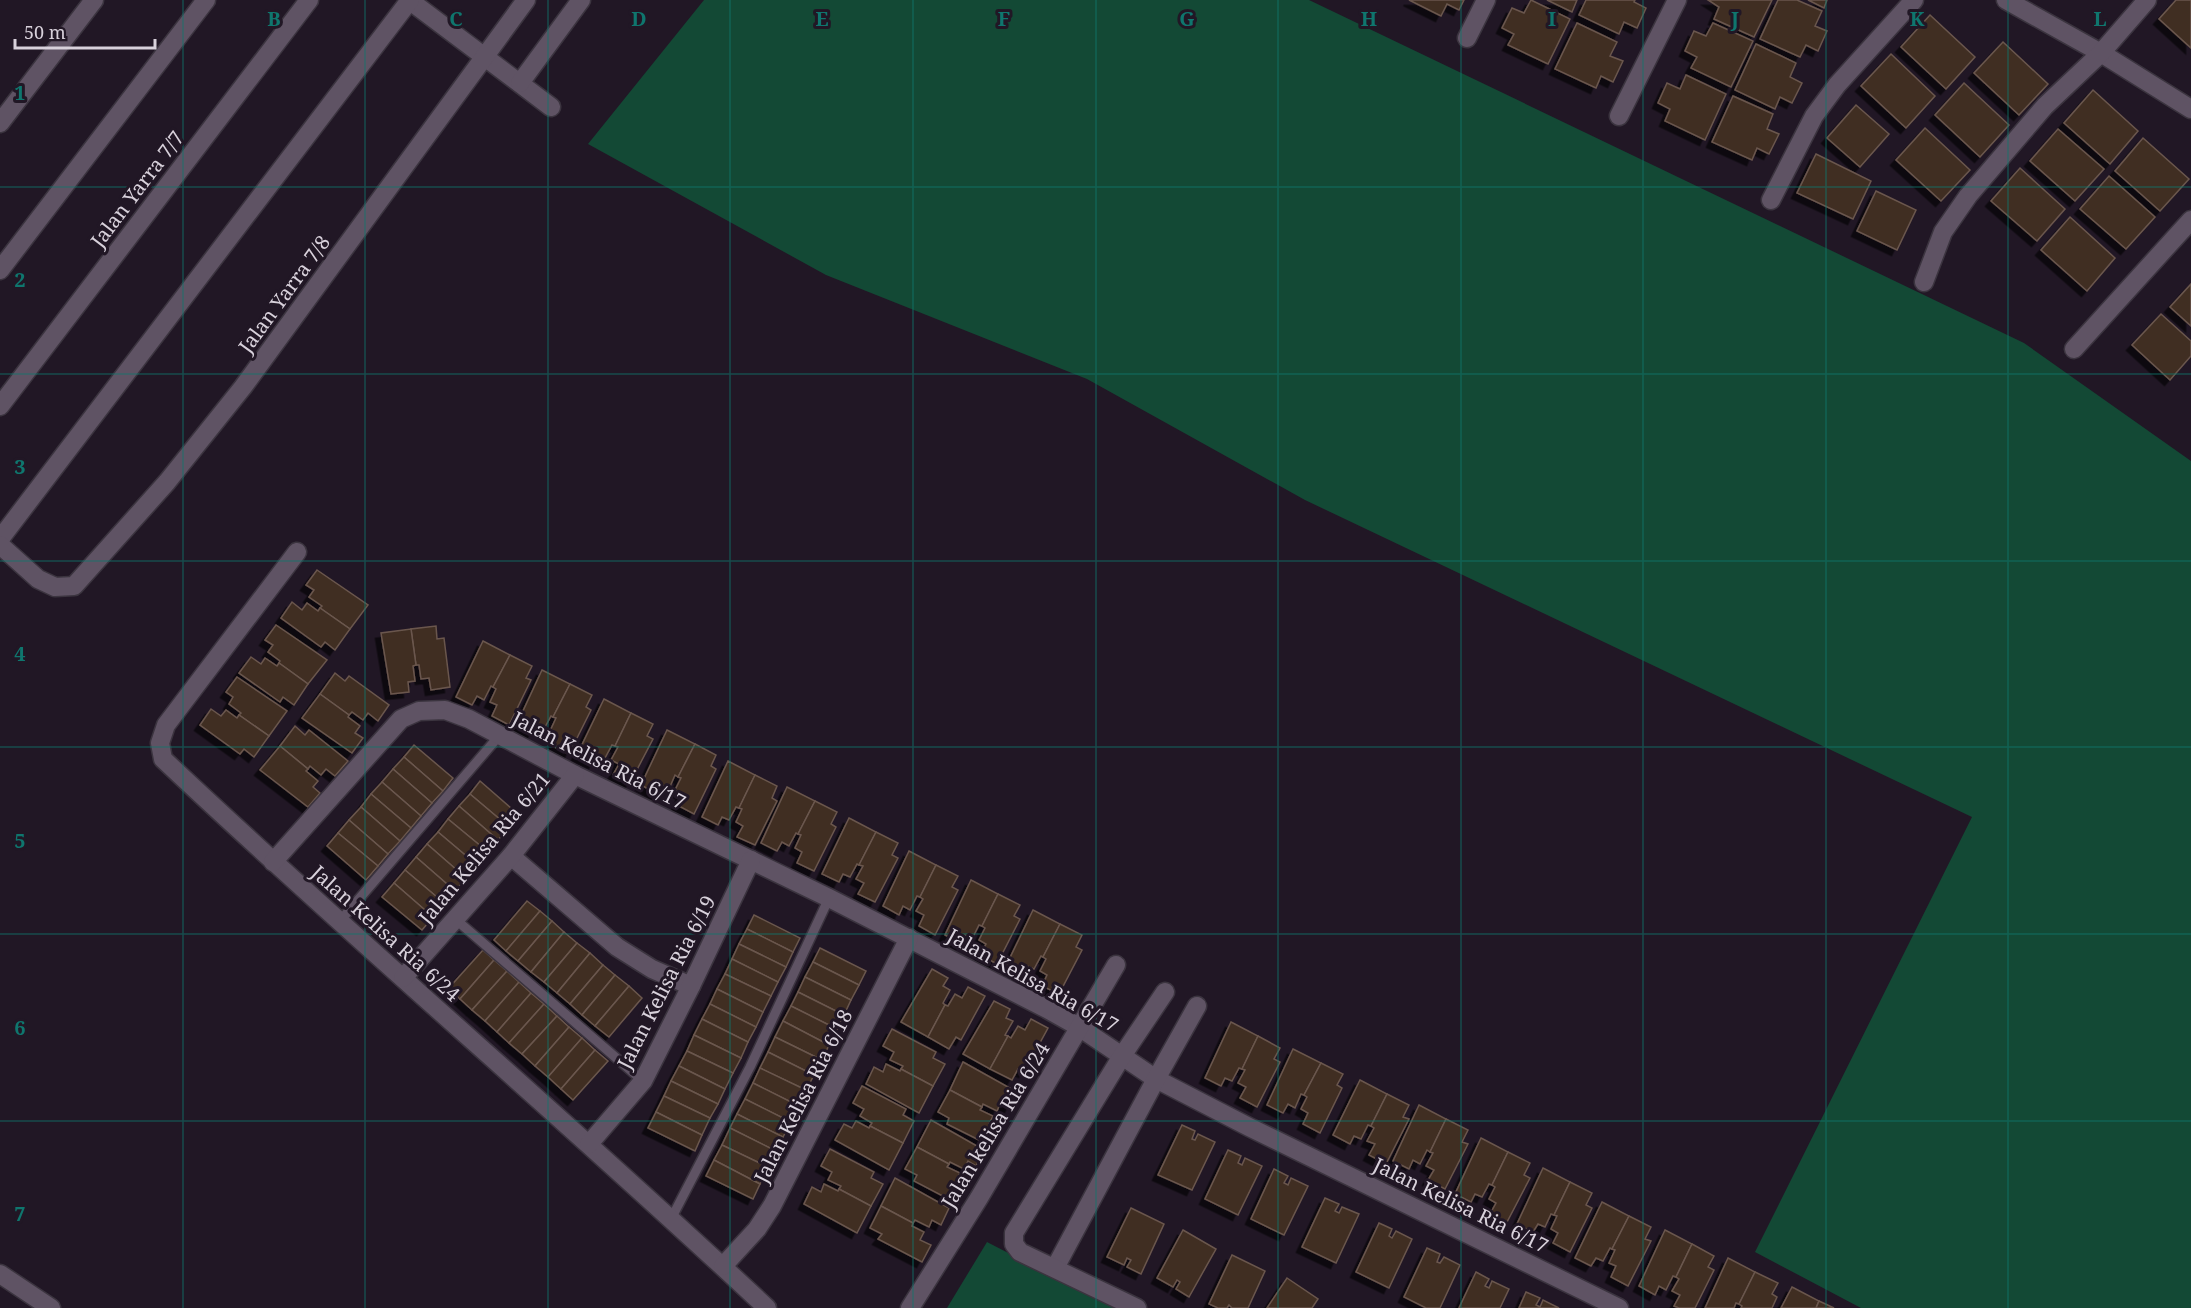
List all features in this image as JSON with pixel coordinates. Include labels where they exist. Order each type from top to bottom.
[{"type":"street","points":[[0,123],[94,0]]},
{"type":"street","points":[[0,270],[206,0]]},
{"type":"street","name":"Jalan Yarra 7/7","points":[[0,406],[309,0]]},
{"type":"street","points":[[0,539],[410,0],[551,107]]},
{"type":"street","name":"Jalan Yarra 7/8","points":[[0,544],[38,579],[55,587],[74,586],[167,482],[243,387],[526,0]]},
{"type":"street","points":[[520,83],[581,0]]},
{"type":"street","points":[[1467,38],[1486,0]]},
{"type":"street","points":[[1619,116],[1677,0]]},
{"type":"street","points":[[1771,200],[1814,116],[1837,85],[1914,0]]},
{"type":"street","points":[[2006,0],[2102,53],[2191,109]]},
{"type":"street","points":[[1924,282],[1943,232],[1968,196],[2045,106],[2102,53],[2147,0]]},
{"type":"street","points":[[2074,349],[2191,220]]},
{"type":"street","name":"Jalan Kelisa Ria 6/24","points":[[297,552],[166,725],[160,743],[163,759],[273,862],[589,1144],[768,1308]]},
{"type":"street","name":"Jalan Kelisa Ria 6/17","points":[[273,862],[401,719],[419,711],[445,710],[469,719],[575,775],[909,938],[1079,1028],[1156,1079],[1619,1308]]},
{"type":"street","name":"Jalan Kelisa Ria 6/21","points":[[403,978],[511,856],[575,775]]},
{"type":"street","points":[[511,856],[617,947],[652,969],[691,986]]},
{"type":"street","name":"Jalan Kelisa Ria 6/19","points":[[589,1144],[643,1081],[751,860]]},
{"type":"street","name":"Jalan Kelisa Ria 6/18","points":[[723,1266],[756,1229],[772,1206],[909,938]]},
{"type":"street","name":"Jalan kelisa Ria 6/24","points":[[910,1308],[979,1198],[1116,965]]},
{"type":"street","points":[[1137,1308],[1020,1252],[1014,1244],[1014,1233],[1122,1056],[1165,992]]},
{"type":"street","points":[[1055,1268],[1197,1006]]},
{"type":"street","points":[[0,1274],[22,1300],[51,1308]]},
{"type":"lane","points":[[340,921],[499,736]]},
{"type":"lane","points":[[671,1220],[750,1067],[830,898]]},
{"type":"lane","points":[[454,918],[643,1081]]},
{"type":"green space","points":[[704,0],[1309,0],[2024,343],[2191,461],[2191,1308],[1861,1308],[1755,1252],[1972,817],[1305,500],[1087,379],[826,275],[588,144]]},
{"type":"green space","points":[[987,1242],[1114,1308],[947,1308]]},
{"type":"building","points":[[1409,0],[1464,0],[1459,10],[1447,4],[1441,16]]},
{"type":"building","points":[[1531,0],[1570,19],[1548,64],[1508,45],[1514,34],[1502,28],[1512,8],[1524,13]]},
{"type":"building","points":[[1547,0],[1577,0],[1572,12]]},
{"type":"building","points":[[1586,0],[1635,0],[1634,2],[1646,8],[1637,28],[1624,22],[1619,34],[1579,15]]},
{"type":"building","points":[[1708,0],[1772,0],[1754,37],[1714,19],[1719,7]]},
{"type":"building","points":[[1778,0],[1797,0],[1822,11],[1815,26],[1827,31],[1818,51],[1806,45],[1800,57],[1760,39]]},
{"type":"building","points":[[1808,0],[1827,0],[1824,8]]},
{"type":"building","points":[[2176,0],[2191,0],[2191,48],[2159,19]]},
{"type":"building","points":[[1930,15],[1975,57],[1946,89],[1901,47]]},
{"type":"building","points":[[1577,23],[1617,42],[1610,56],[1623,61],[1613,82],[1601,76],[1596,88],[1555,69]]},
{"type":"building","points":[[1713,23],[1753,41],[1731,87],[1691,68],[1697,57],[1685,51],[1694,31],[1706,36]]},
{"type":"building","points":[[2003,42],[2048,84],[2019,115],[1974,73]]},
{"type":"building","points":[[1756,44],[1796,63],[1790,77],[1802,83],[1792,103],[1780,97],[1775,109],[1735,90]]},
{"type":"building","points":[[1891,54],[1935,96],[1906,128],[1861,86]]},
{"type":"building","points":[[1686,75],[1726,94],[1705,140],[1665,121],[1670,109],[1658,103],[1667,83],[1680,89]]},
{"type":"building","points":[[1964,83],[2009,125],[1980,157],[1935,115]]},
{"type":"building","points":[[2093,90],[2138,131],[2110,164],[2064,123]]},
{"type":"building","points":[[1733,96],[1773,114],[1767,129],[1779,134],[1769,154],[1757,148],[1752,160],[1712,142]]},
{"type":"building","points":[[1856,105],[1889,134],[1860,167],[1827,138]]},
{"type":"building","points":[[1925,128],[1970,170],[1941,201],[1896,160]]},
{"type":"building","points":[[2058,129],[2104,169],[2075,201],[2030,161]]},
{"type":"building","points":[[2143,138],[2189,179],[2160,211],[2115,171]]},
{"type":"building","points":[[1816,154],[1871,181],[1853,219],[1797,193]]},
{"type":"building","points":[[2020,168],[2065,209],[2037,241],[1991,201]]},
{"type":"building","points":[[2109,176],[2155,217],[2126,249],[2080,209]]},
{"type":"building","points":[[1876,191],[1916,210],[1897,250],[1857,231]]},
{"type":"building","points":[[2070,217],[2115,258],[2087,291],[2041,250]]},
{"type":"building","points":[[2191,284],[2191,326],[2170,307]]},
{"type":"building","points":[[2161,314],[2191,341],[2191,356],[2170,380],[2132,345]]},
{"type":"building","points":[[317,570],[368,605],[350,629],[320,608],[322,606],[309,597],[314,590],[306,585]]},
{"type":"building","points":[[292,602],[302,610],[307,603],[318,611],[320,608],[350,629],[335,650],[325,642],[321,647],[281,618]]},
{"type":"building","points":[[276,625],[327,660],[308,684],[268,652],[273,645],[265,640]]},
{"type":"building","points":[[436,626],[437,639],[444,638],[450,687],[431,690],[429,678],[421,679],[419,665],[416,665],[411,629]]},
{"type":"building","points":[[411,629],[416,665],[413,666],[415,681],[408,682],[409,692],[391,694],[381,633]]},
{"type":"building","points":[[483,641],[510,655],[484,700],[477,696],[472,705],[456,697]]},
{"type":"building","points":[[510,655],[532,666],[526,678],[531,680],[509,725],[492,716],[497,705],[490,702],[496,689],[493,687]]},
{"type":"building","points":[[251,657],[261,664],[265,658],[277,666],[279,663],[308,684],[294,705],[283,697],[280,702],[239,673]]},
{"type":"building","points":[[542,670],[570,684],[544,729],[537,725],[532,734],[516,726]]},
{"type":"building","points":[[335,673],[345,681],[349,676],[389,705],[378,721],[368,713],[363,720],[352,712],[349,715],[320,694]]},
{"type":"building","points":[[237,677],[287,711],[269,736],[239,715],[241,713],[229,704],[233,697],[226,692]]},
{"type":"building","points":[[570,684],[592,695],[586,707],[591,710],[569,754],[552,746],[557,735],[550,731],[556,718],[553,717]]},
{"type":"building","points":[[320,694],[360,726],[355,733],[363,738],[352,753],[302,718]]},
{"type":"building","points":[[604,699],[631,713],[615,746],[612,745],[605,758],[598,755],[594,763],[577,755]]},
{"type":"building","points":[[211,709],[221,716],[226,710],[237,718],[239,715],[269,736],[254,757],[244,749],[240,754],[200,725]]},
{"type":"building","points":[[631,713],[653,724],[647,736],[653,739],[630,783],[613,775],[619,764],[611,760],[618,747],[615,746]]},
{"type":"building","points":[[295,726],[305,735],[309,730],[348,761],[335,776],[326,769],[321,775],[310,766],[308,769],[280,746]]},
{"type":"building","points":[[667,730],[695,744],[678,777],[675,775],[669,789],[662,785],[657,794],[641,785]]},
{"type":"building","points":[[695,744],[716,755],[711,766],[716,769],[694,814],[677,805],[682,794],[675,790],[681,778],[678,777]]},
{"type":"building","points":[[414,745],[453,778],[443,791],[404,757]]},
{"type":"building","points":[[280,746],[308,769],[306,771],[318,781],[313,787],[320,793],[308,807],[260,770]]},
{"type":"building","points":[[404,757],[443,791],[432,803],[393,769]]},
{"type":"building","points":[[728,761],[755,775],[739,808],[736,807],[729,820],[722,817],[718,825],[702,817]]},
{"type":"building","points":[[393,769],[432,803],[421,816],[382,782]]},
{"type":"building","points":[[755,775],[777,786],[772,798],[777,801],[755,845],[737,837],[743,826],[736,822],[742,809],[739,808]]},
{"type":"building","points":[[480,781],[519,815],[509,827],[470,794]]},
{"type":"building","points":[[382,782],[421,816],[411,828],[371,794]]},
{"type":"building","points":[[787,787],[815,801],[789,846],[782,842],[777,851],[761,843]]},
{"type":"building","points":[[371,794],[411,828],[400,841],[361,807]]},
{"type":"building","points":[[470,794],[509,827],[498,840],[459,806]]},
{"type":"building","points":[[815,801],[837,812],[831,824],[836,827],[814,871],[797,863],[802,852],[795,848],[801,835],[798,834]]},
{"type":"building","points":[[459,806],[498,840],[488,852],[448,819]]},
{"type":"building","points":[[361,807],[400,841],[388,854],[349,820]]},
{"type":"building","points":[[849,818],[876,832],[859,865],[857,864],[850,877],[843,874],[839,882],[822,874]]},
{"type":"building","points":[[448,819],[488,852],[477,865],[438,832]]},
{"type":"building","points":[[349,820],[388,854],[378,866],[338,833]]},
{"type":"building","points":[[438,832],[477,865],[466,878],[427,844]]},
{"type":"building","points":[[876,832],[898,843],[892,855],[898,858],[875,902],[858,894],[864,883],[856,879],[863,866],[859,865]]},
{"type":"building","points":[[338,833],[378,866],[366,880],[327,846]]},
{"type":"building","points":[[427,844],[466,878],[455,891],[416,857]]},
{"type":"building","points":[[909,851],[936,865],[920,897],[917,896],[910,910],[903,906],[899,915],[883,906]]},
{"type":"building","points":[[416,857],[455,891],[444,903],[405,870]]},
{"type":"building","points":[[936,865],[958,876],[952,887],[958,890],[935,935],[919,926],[924,915],[916,911],[923,899],[920,897]]},
{"type":"building","points":[[405,870],[444,903],[433,917],[394,883]]},
{"type":"building","points":[[971,880],[998,894],[982,926],[979,925],[972,939],[965,935],[961,944],[945,935]]},
{"type":"building","points":[[394,883],[433,917],[422,930],[382,897]]},
{"type":"building","points":[[998,894],[1020,905],[1014,916],[1020,919],[997,964],[980,955],[986,944],[979,940],[985,928],[982,926]]},
{"type":"building","points":[[527,901],[540,911],[506,951],[494,940]]},
{"type":"building","points":[[1033,910],[1060,924],[1043,957],[1041,956],[1034,969],[1027,966],[1023,974],[1006,966]]},
{"type":"building","points":[[540,911],[552,921],[518,961],[506,951]]},
{"type":"building","points":[[754,915],[800,938],[793,952],[747,929]]},
{"type":"building","points":[[552,921],[564,932],[531,972],[518,961]]},
{"type":"building","points":[[1060,924],[1082,935],[1076,947],[1082,950],[1059,994],[1042,986],[1047,975],[1040,971],[1046,959],[1043,957]]},
{"type":"building","points":[[747,929],[793,952],[786,967],[739,944]]},
{"type":"building","points":[[564,932],[577,943],[544,982],[531,972]]},
{"type":"building","points":[[577,943],[590,953],[557,993],[544,982]]},
{"type":"building","points":[[739,944],[786,967],[778,982],[732,959]]},
{"type":"building","points":[[820,948],[866,971],[859,985],[813,962]]},
{"type":"building","points":[[483,950],[494,960],[460,999],[448,989]]},
{"type":"building","points":[[590,953],[603,965],[570,1004],[557,993]]},
{"type":"building","points":[[732,959],[778,982],[771,996],[725,974]]},
{"type":"building","points":[[494,960],[507,971],[472,1010],[460,999]]},
{"type":"building","points":[[813,962],[859,985],[851,1000],[805,977]]},
{"type":"building","points":[[603,965],[615,975],[582,1015],[570,1004]]},
{"type":"building","points":[[932,969],[948,978],[943,986],[950,990],[943,1003],[945,1005],[928,1037],[901,1022]]},
{"type":"building","points":[[507,971],[519,982],[485,1021],[472,1010]]},
{"type":"building","points":[[725,974],[771,996],[763,1012],[717,989]]},
{"type":"building","points":[[615,975],[629,986],[595,1026],[582,1015]]},
{"type":"building","points":[[805,977],[851,1000],[844,1015],[798,992]]},
{"type":"building","points":[[519,982],[531,993],[497,1032],[485,1021]]},
{"type":"building","points":[[629,986],[642,998],[609,1037],[595,1026]]},
{"type":"building","points":[[968,987],[985,996],[961,1040],[956,1037],[949,1049],[928,1037],[945,1005],[948,1006],[955,994],[962,998]]},
{"type":"building","points":[[717,989],[763,1012],[756,1027],[710,1004]]},
{"type":"building","points":[[798,992],[844,1015],[837,1029],[791,1006]]},
{"type":"building","points":[[531,993],[544,1004],[509,1043],[497,1032]]},
{"type":"building","points":[[994,1001],[1010,1009],[1006,1018],[1013,1021],[1005,1035],[1008,1036],[990,1069],[963,1054]]},
{"type":"building","points":[[544,1004],[557,1016],[522,1054],[509,1043]]},
{"type":"building","points":[[710,1004],[756,1027],[748,1042],[702,1019]]},
{"type":"building","points":[[791,1006],[837,1029],[829,1045],[783,1021]]},
{"type":"building","points":[[557,1016],[569,1027],[535,1066],[522,1054]]},
{"type":"building","points":[[702,1019],[748,1042],[741,1058],[694,1035]]},
{"type":"building","points":[[1031,1019],[1048,1028],[1024,1072],[1018,1069],[1012,1080],[990,1069],[1008,1036],[1011,1038],[1018,1026],[1025,1030]]},
{"type":"building","points":[[783,1021],[829,1045],[822,1060],[775,1037]]},
{"type":"building","points":[[1231,1022],[1258,1036],[1242,1069],[1239,1068],[1232,1081],[1225,1078],[1221,1086],[1205,1078]]},
{"type":"building","points":[[569,1027],[582,1038],[548,1077],[535,1066]]},
{"type":"building","points":[[892,1029],[936,1052],[933,1058],[945,1064],[933,1086],[901,1069],[903,1066],[890,1060],[894,1052],[883,1046]]},
{"type":"building","points":[[694,1035],[741,1058],[733,1073],[687,1051]]},
{"type":"building","points":[[1258,1036],[1280,1048],[1274,1059],[1280,1062],[1257,1107],[1240,1098],[1246,1087],[1238,1083],[1245,1070],[1242,1069]]},
{"type":"building","points":[[775,1037],[822,1060],[814,1075],[768,1052]]},
{"type":"building","points":[[582,1038],[595,1050],[561,1089],[548,1077]]},
{"type":"building","points":[[1293,1049],[1321,1063],[1304,1095],[1301,1094],[1295,1108],[1288,1104],[1283,1113],[1267,1105]]},
{"type":"building","points":[[595,1050],[608,1061],[573,1100],[561,1089]]},
{"type":"building","points":[[687,1051],[733,1073],[725,1089],[679,1066]]},
{"type":"building","points":[[768,1052],[814,1075],[806,1090],[760,1068]]},
{"type":"building","points":[[963,1062],[1017,1092],[1009,1109],[1000,1104],[997,1111],[983,1104],[982,1107],[950,1090]]},
{"type":"building","points":[[1321,1063],[1343,1074],[1337,1085],[1342,1088],[1320,1133],[1303,1124],[1308,1113],[1301,1109],[1307,1097],[1304,1095]]},
{"type":"building","points":[[886,1064],[900,1071],[901,1069],[933,1086],[919,1113],[866,1084],[874,1067],[883,1072]]},
{"type":"building","points":[[679,1066],[725,1089],[718,1104],[671,1081]]},
{"type":"building","points":[[760,1068],[806,1090],[799,1106],[753,1083]]},
{"type":"building","points":[[1360,1080],[1387,1094],[1371,1126],[1368,1125],[1361,1139],[1354,1136],[1350,1144],[1333,1135]]},
{"type":"building","points":[[671,1081],[718,1104],[710,1118],[664,1096]]},
{"type":"building","points":[[753,1083],[799,1106],[791,1122],[745,1099]]},
{"type":"building","points":[[862,1086],[906,1109],[903,1115],[914,1121],[903,1143],[870,1126],[872,1123],[860,1116],[864,1109],[853,1103]]},
{"type":"building","points":[[950,1090],[982,1107],[980,1110],[993,1116],[989,1124],[1000,1129],[991,1146],[947,1124],[949,1118],[938,1112]]},
{"type":"building","points":[[1387,1094],[1409,1105],[1403,1117],[1409,1119],[1386,1164],[1369,1155],[1375,1144],[1367,1141],[1374,1128],[1371,1126]]},
{"type":"building","points":[[664,1096],[710,1118],[702,1135],[656,1112]]},
{"type":"building","points":[[745,1099],[791,1122],[783,1137],[737,1114]]},
{"type":"building","points":[[1419,1105],[1446,1119],[1430,1152],[1427,1150],[1420,1164],[1413,1160],[1409,1169],[1393,1161]]},
{"type":"building","points":[[656,1112],[702,1135],[695,1151],[648,1128]]},
{"type":"building","points":[[737,1114],[783,1137],[776,1151],[730,1128]]},
{"type":"building","points":[[1446,1119],[1468,1130],[1462,1142],[1468,1144],[1445,1189],[1428,1180],[1434,1170],[1426,1166],[1433,1153],[1430,1152]]},
{"type":"building","points":[[931,1120],[984,1150],[976,1166],[968,1161],[964,1169],[950,1162],[949,1164],[917,1147]]},
{"type":"building","points":[[856,1121],[903,1143],[889,1170],[835,1140],[844,1124],[852,1128]]},
{"type":"building","points":[[1182,1125],[1195,1131],[1192,1139],[1195,1140],[1198,1134],[1215,1142],[1192,1190],[1158,1175]]},
{"type":"building","points":[[730,1128],[776,1151],[768,1167],[722,1145]]},
{"type":"building","points":[[1481,1138],[1508,1152],[1492,1185],[1489,1184],[1482,1197],[1475,1194],[1471,1202],[1455,1194]]},
{"type":"building","points":[[722,1145],[768,1167],[760,1184],[714,1160]]},
{"type":"building","points":[[917,1147],[949,1164],[947,1167],[960,1173],[956,1181],[967,1187],[958,1204],[914,1181],[917,1175],[905,1169]]},
{"type":"building","points":[[830,1149],[874,1172],[871,1178],[883,1184],[871,1206],[839,1189],[841,1186],[828,1180],[832,1172],[821,1166]]},
{"type":"building","points":[[1228,1150],[1241,1156],[1238,1163],[1242,1165],[1245,1158],[1262,1166],[1238,1215],[1205,1199]]},
{"type":"building","points":[[1508,1152],[1530,1163],[1524,1175],[1530,1178],[1507,1222],[1490,1214],[1496,1203],[1489,1199],[1495,1187],[1492,1185]]},
{"type":"building","points":[[714,1160],[760,1184],[753,1199],[706,1176]]},
{"type":"building","points":[[1543,1168],[1570,1182],[1554,1215],[1551,1214],[1545,1227],[1538,1224],[1533,1232],[1517,1224]]},
{"type":"building","points":[[1274,1169],[1288,1176],[1284,1183],[1288,1185],[1291,1178],[1308,1186],[1284,1235],[1251,1219]]},
{"type":"building","points":[[895,1178],[949,1208],[941,1225],[932,1220],[929,1227],[915,1220],[913,1223],[881,1206]]},
{"type":"building","points":[[1570,1182],[1592,1193],[1586,1205],[1592,1208],[1570,1252],[1553,1243],[1558,1233],[1551,1229],[1557,1216],[1554,1215]]},
{"type":"building","points":[[824,1184],[838,1191],[839,1189],[871,1206],[857,1233],[804,1204],[812,1187],[821,1192]]},
{"type":"building","points":[[1325,1198],[1339,1204],[1335,1211],[1339,1213],[1342,1207],[1359,1214],[1336,1263],[1302,1247]]},
{"type":"building","points":[[1602,1202],[1629,1216],[1603,1261],[1596,1258],[1591,1266],[1575,1258]]},
{"type":"building","points":[[881,1206],[913,1223],[912,1226],[924,1232],[920,1240],[931,1245],[922,1262],[878,1239],[882,1234],[870,1228]]},
{"type":"building","points":[[1131,1208],[1164,1224],[1141,1274],[1127,1267],[1131,1260],[1127,1258],[1124,1265],[1107,1257]]},
{"type":"building","points":[[1629,1216],[1651,1227],[1645,1239],[1651,1241],[1628,1286],[1611,1277],[1616,1266],[1609,1263],[1615,1250],[1612,1249]]},
{"type":"building","points":[[1379,1223],[1392,1229],[1389,1236],[1392,1238],[1396,1231],[1412,1239],[1389,1288],[1356,1272]]},
{"type":"building","points":[[1183,1230],[1216,1249],[1189,1297],[1176,1289],[1180,1282],[1177,1280],[1173,1287],[1157,1278]]},
{"type":"building","points":[[1665,1230],[1692,1244],[1676,1277],[1673,1276],[1666,1290],[1659,1286],[1655,1295],[1639,1286]]},
{"type":"building","points":[[1692,1244],[1714,1256],[1708,1267],[1714,1270],[1695,1308],[1679,1308],[1674,1306],[1680,1295],[1672,1291],[1679,1279],[1676,1277]]},
{"type":"building","points":[[1427,1248],[1440,1254],[1437,1262],[1440,1263],[1444,1257],[1460,1265],[1440,1308],[1426,1308],[1404,1297]]},
{"type":"building","points":[[1232,1255],[1265,1271],[1248,1308],[1232,1308],[1229,1305],[1227,1308],[1218,1308],[1209,1304]]},
{"type":"building","points":[[1728,1258],[1755,1272],[1739,1304],[1736,1303],[1734,1308],[1705,1308]]},
{"type":"building","points":[[1476,1272],[1489,1279],[1485,1286],[1489,1288],[1492,1281],[1509,1289],[1500,1308],[1459,1308]]},
{"type":"building","points":[[1755,1272],[1778,1283],[1772,1294],[1777,1297],[1772,1308],[1741,1308],[1739,1304]]},
{"type":"building","points":[[1287,1278],[1318,1299],[1312,1308],[1267,1308]]},
{"type":"building","points":[[1792,1287],[1819,1301],[1816,1308],[1781,1308]]},
{"type":"building","points":[[1526,1292],[1540,1298],[1536,1305],[1540,1307],[1543,1300],[1559,1308],[1519,1308]]},
{"type":"building","points":[[1819,1301],[1834,1308],[1816,1308]]}]
